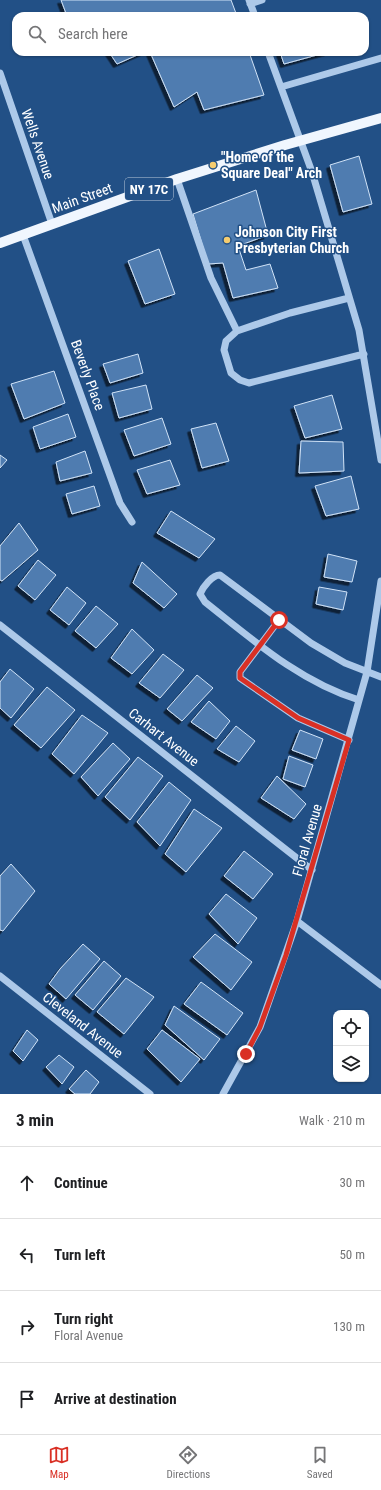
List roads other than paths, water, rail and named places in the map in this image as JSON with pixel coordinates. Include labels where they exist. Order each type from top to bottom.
[{"type":"main road","name":"Main Street","points":[[0,244],[177,179],[301,140],[381,118]]},
{"type":"street","points":[[253,12],[249,2],[262,0]]},
{"type":"street","points":[[269,56],[312,172],[350,298],[364,354],[381,460]]},
{"type":"street","points":[[281,87],[381,58]]},
{"type":"street","name":"Wells Avenue","points":[[0,73],[52,224]]},
{"type":"street","points":[[177,179],[211,278],[237,331]]},
{"type":"street","name":"Beverly Place","points":[[23,235],[120,503],[132,522]]},
{"type":"street","points":[[350,298],[290,313],[237,331],[226,342],[224,350],[231,373],[240,380],[250,382],[364,354]]},
{"type":"street","points":[[359,700],[339,694],[302,675],[260,646],[205,602],[200,594],[201,590],[213,577],[220,575],[311,644],[345,663],[381,677]]},
{"type":"street","name":"Floral Avenue","points":[[223,1094],[260,1027],[312,870],[367,672],[381,581]]},
{"type":"street","points":[[279,620],[240,672],[240,678],[298,718],[349,740]]},
{"type":"street","name":"Carhart Avenue","points":[[0,625],[312,870]]},
{"type":"street","points":[[296,921],[381,985]]},
{"type":"street","name":"Cleveland Avenue","points":[[0,976],[150,1094]]},
{"type":"place","name":"\"Home of the Square Deal\" Arch","points":[[213,165]]},
{"type":"place","name":"Johnson City First Presbyterian Church","points":[[227,240]]}]
